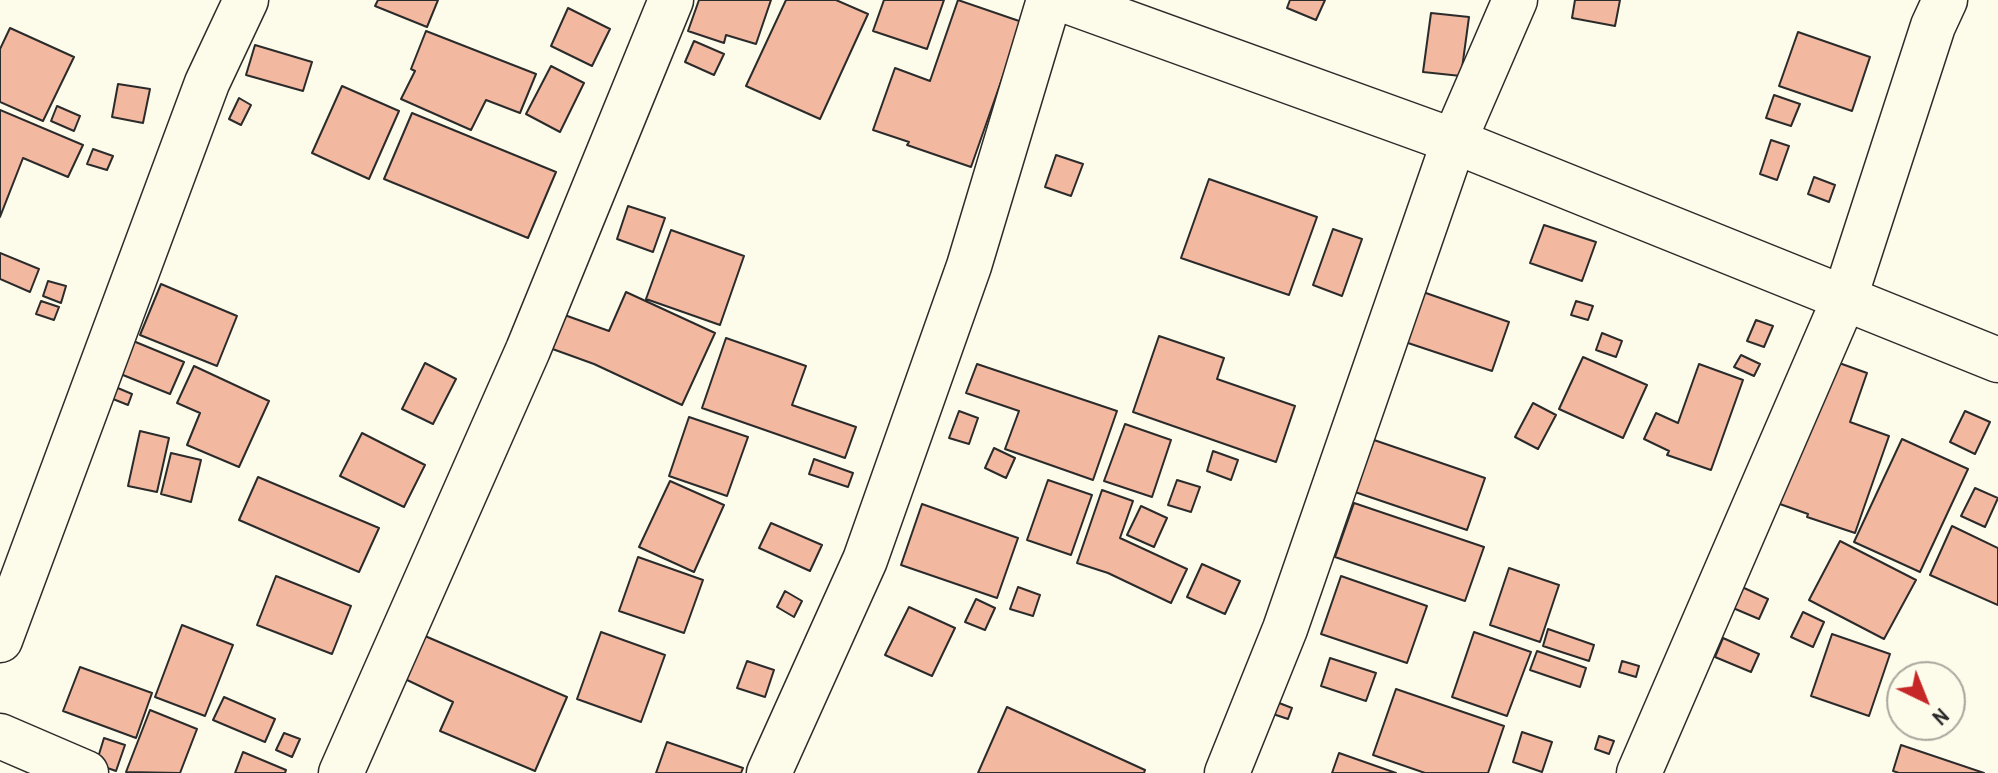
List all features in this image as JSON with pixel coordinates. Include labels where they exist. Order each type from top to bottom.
[{"type":"street","points":[[0,640],[207,83],[246,0]]},
{"type":"street","points":[[341,773],[528,350],[671,0]]},
{"type":"street","points":[[769,773],[865,560],[969,266],[1049,0]]},
{"type":"street","points":[[1064,0],[1454,141],[1998,360]]},
{"type":"street","points":[[1227,773],[1285,629],[1454,141],[1515,0]]},
{"type":"street","points":[[1639,773],[1845,297],[1933,26],[1945,0]]},
{"type":"street","points":[[0,736],[86,773]]},
{"type":"building","points":[[378,0],[438,0],[427,27],[375,6]]},
{"type":"building","points":[[699,0],[771,0],[756,44],[726,35],[724,43],[688,31]]},
{"type":"building","points":[[786,0],[836,0],[868,14],[820,119],[746,86]]},
{"type":"building","points":[[884,0],[944,0],[927,49],[873,31]]},
{"type":"building","points":[[958,0],[1022,22],[971,167],[873,130],[895,68],[930,81]]},
{"type":"building","points":[[1290,0],[1325,0],[1316,20],[1287,8]]},
{"type":"building","points":[[1575,0],[1620,0],[1615,26],[1572,18]]},
{"type":"building","points":[[568,8],[610,29],[592,66],[551,46]]},
{"type":"building","points":[[1431,13],[1469,17],[1461,76],[1423,72]]},
{"type":"building","points":[[10,28],[74,57],[43,121],[0,102],[0,49]]},
{"type":"building","points":[[426,31],[536,74],[520,113],[486,100],[471,130],[401,99],[415,71],[411,69]]},
{"type":"building","points":[[1798,32],[1870,57],[1852,111],[1779,86]]},
{"type":"building","points":[[694,41],[724,54],[714,75],[685,62]]},
{"type":"building","points":[[255,45],[312,62],[303,91],[246,75]]},
{"type":"building","points":[[551,66],[584,83],[560,132],[526,114]]},
{"type":"building","points":[[118,84],[150,89],[143,123],[112,117]]},
{"type":"building","points":[[342,86],[399,111],[369,179],[312,153]]},
{"type":"building","points":[[1774,95],[1800,104],[1791,126],[1766,118]]},
{"type":"building","points":[[239,98],[251,105],[241,125],[229,119]]},
{"type":"building","points":[[57,106],[80,116],[74,131],[51,121]]},
{"type":"building","points":[[0,110],[83,145],[68,177],[23,158],[0,217]]},
{"type":"building","points":[[412,113],[556,172],[528,238],[384,179]]},
{"type":"building","points":[[1771,140],[1789,146],[1777,180],[1760,174]]},
{"type":"building","points":[[93,149],[113,156],[107,170],[87,164]]},
{"type":"building","points":[[1056,155],[1083,164],[1071,196],[1045,187]]},
{"type":"building","points":[[1814,177],[1835,185],[1829,202],[1808,194]]},
{"type":"building","points":[[1209,179],[1317,217],[1289,295],[1181,258]]},
{"type":"building","points":[[628,206],[665,218],[653,252],[617,239]]},
{"type":"building","points":[[1544,225],[1596,242],[1582,281],[1530,263]]},
{"type":"building","points":[[1333,229],[1362,239],[1342,296],[1313,285]]},
{"type":"building","points":[[671,230],[744,256],[720,325],[646,299]]},
{"type":"building","points":[[0,253],[39,269],[30,292],[0,279]]},
{"type":"building","points":[[48,281],[66,286],[61,303],[43,296]]},
{"type":"building","points":[[161,284],[237,316],[217,366],[140,335]]},
{"type":"building","points":[[626,292],[715,333],[682,405],[594,364],[547,347],[559,313],[609,331]]},
{"type":"building","points":[[1423,292],[1509,322],[1492,371],[1405,342]]},
{"type":"building","points":[[41,301],[59,307],[54,320],[36,314]]},
{"type":"building","points":[[1576,301],[1593,306],[1588,320],[1571,315]]},
{"type":"building","points":[[1756,320],[1773,326],[1764,347],[1747,341]]},
{"type":"building","points":[[1602,333],[1622,341],[1616,357],[1596,350]]},
{"type":"building","points":[[1159,336],[1224,358],[1217,379],[1295,406],[1276,462],[1133,412]]},
{"type":"building","points":[[126,338],[184,362],[170,394],[113,371]]},
{"type":"building","points":[[726,338],[806,366],[792,405],[856,427],[845,458],[702,408]]},
{"type":"building","points":[[1741,355],[1760,364],[1754,376],[1734,367]]},
{"type":"building","points":[[1583,357],[1647,385],[1623,438],[1559,409]]},
{"type":"building","points":[[1828,359],[1867,373],[1850,422],[1889,436],[1855,533],[1777,503]]},
{"type":"building","points":[[425,363],[456,379],[433,424],[402,409]]},
{"type":"building","points":[[977,364],[1117,411],[1093,480],[1005,449],[1019,411],[966,393]]},
{"type":"building","points":[[1699,364],[1743,380],[1711,470],[1667,455],[1669,451],[1644,439],[1656,413],[1678,423]]},
{"type":"building","points":[[194,366],[269,401],[239,467],[187,445],[200,413],[177,403]]},
{"type":"building","points":[[113,386],[132,394],[128,405],[108,397]]},
{"type":"building","points":[[1533,403],[1556,415],[1538,449],[1515,437]]},
{"type":"building","points":[[959,411],[978,418],[969,444],[949,438]]},
{"type":"building","points":[[1965,411],[1990,422],[1975,454],[1950,442]]},
{"type":"building","points":[[689,417],[748,437],[727,496],[669,476]]},
{"type":"building","points":[[1125,424],[1171,440],[1152,497],[1104,481]]},
{"type":"building","points":[[140,431],[169,438],[157,492],[128,486]]},
{"type":"building","points":[[362,433],[425,465],[404,507],[340,476]]},
{"type":"building","points":[[1902,439],[1968,469],[1920,572],[1854,542]]},
{"type":"building","points":[[1374,440],[1485,478],[1467,530],[1355,492]]},
{"type":"building","points":[[994,448],[1015,458],[1006,478],[985,468]]},
{"type":"building","points":[[1213,451],[1238,460],[1231,480],[1207,471]]},
{"type":"building","points":[[171,453],[201,460],[191,502],[161,494]]},
{"type":"building","points":[[814,459],[853,473],[848,487],[809,474]]},
{"type":"building","points":[[258,477],[379,528],[359,572],[239,520]]},
{"type":"building","points":[[1048,480],[1092,495],[1071,555],[1027,540]]},
{"type":"building","points":[[1177,480],[1200,487],[1191,512],[1168,505]]},
{"type":"building","points":[[670,481],[724,505],[694,572],[639,547]]},
{"type":"building","points":[[1975,488],[1998,498],[1985,527],[1961,516]]},
{"type":"building","points":[[1102,490],[1133,501],[1120,538],[1187,569],[1171,603],[1108,573],[1077,563]]},
{"type":"building","points":[[1354,503],[1484,547],[1465,601],[1335,557]]},
{"type":"building","points":[[922,504],[1018,538],[997,598],[901,565]]},
{"type":"building","points":[[1141,506],[1167,518],[1154,547],[1127,535]]},
{"type":"building","points":[[771,523],[822,545],[810,571],[759,548]]},
{"type":"building","points":[[1952,526],[1998,548],[1998,605],[1930,575]]},
{"type":"building","points":[[1840,541],[1916,580],[1884,639],[1809,600]]},
{"type":"building","points":[[638,557],[703,580],[684,633],[619,611]]},
{"type":"building","points":[[1202,564],[1240,581],[1225,614],[1187,597]]},
{"type":"building","points":[[1509,568],[1559,585],[1540,642],[1490,625]]},
{"type":"building","points":[[276,576],[351,606],[332,654],[257,625]]},
{"type":"building","points":[[1341,576],[1427,606],[1407,663],[1321,634]]},
{"type":"building","points":[[1018,587],[1040,595],[1033,616],[1010,609]]},
{"type":"building","points":[[1742,587],[1768,599],[1759,619],[1733,608]]},
{"type":"building","points":[[785,591],[802,601],[794,617],[777,607]]},
{"type":"building","points":[[976,599],[995,608],[985,630],[965,622]]},
{"type":"building","points":[[909,607],[955,628],[932,676],[885,655]]},
{"type":"building","points":[[1803,612],[1824,622],[1813,647],[1791,637]]},
{"type":"building","points":[[182,625],[233,645],[205,716],[155,697]]},
{"type":"building","points":[[1548,629],[1594,645],[1589,661],[1543,646]]},
{"type":"building","points":[[601,632],[665,655],[641,722],[577,699]]},
{"type":"building","points":[[1474,632],[1531,652],[1507,716],[1452,697]]},
{"type":"building","points":[[1832,634],[1890,654],[1869,716],[1811,696]]},
{"type":"building","points":[[425,636],[567,697],[535,771],[440,731],[453,702],[405,679]]},
{"type":"building","points":[[1723,638],[1759,654],[1751,672],[1715,657]]},
{"type":"building","points":[[1537,651],[1586,668],[1580,687],[1530,670]]},
{"type":"building","points":[[1330,658],[1376,673],[1366,701],[1321,686]]},
{"type":"building","points":[[747,661],[774,670],[765,697],[737,688]]},
{"type":"building","points":[[1622,661],[1639,666],[1636,677],[1619,672]]},
{"type":"building","points":[[80,667],[152,693],[136,738],[63,711]]},
{"type":"building","points":[[1396,689],[1504,726],[1488,773],[1425,773],[1373,755]]},
{"type":"building","points":[[224,697],[275,719],[265,742],[213,720]]},
{"type":"building","points":[[1274,701],[1292,708],[1288,719],[1270,713]]},
{"type":"building","points":[[1007,707],[1145,770],[1144,773],[978,773]]},
{"type":"building","points":[[150,710],[197,729],[180,773],[126,772]]},
{"type":"building","points":[[1522,732],[1552,742],[1542,772],[1513,762]]},
{"type":"building","points":[[284,733],[300,739],[292,757],[276,750]]},
{"type":"building","points":[[1599,736],[1614,741],[1609,754],[1595,749]]},
{"type":"building","points":[[104,738],[125,745],[116,771],[96,764]]},
{"type":"building","points":[[667,742],[743,768],[741,773],[656,773]]},
{"type":"building","points":[[1901,745],[1984,773],[1893,771]]},
{"type":"building","points":[[243,752],[286,770],[285,773],[235,773]]},
{"type":"building","points":[[1339,753],[1396,773],[1332,773]]}]
